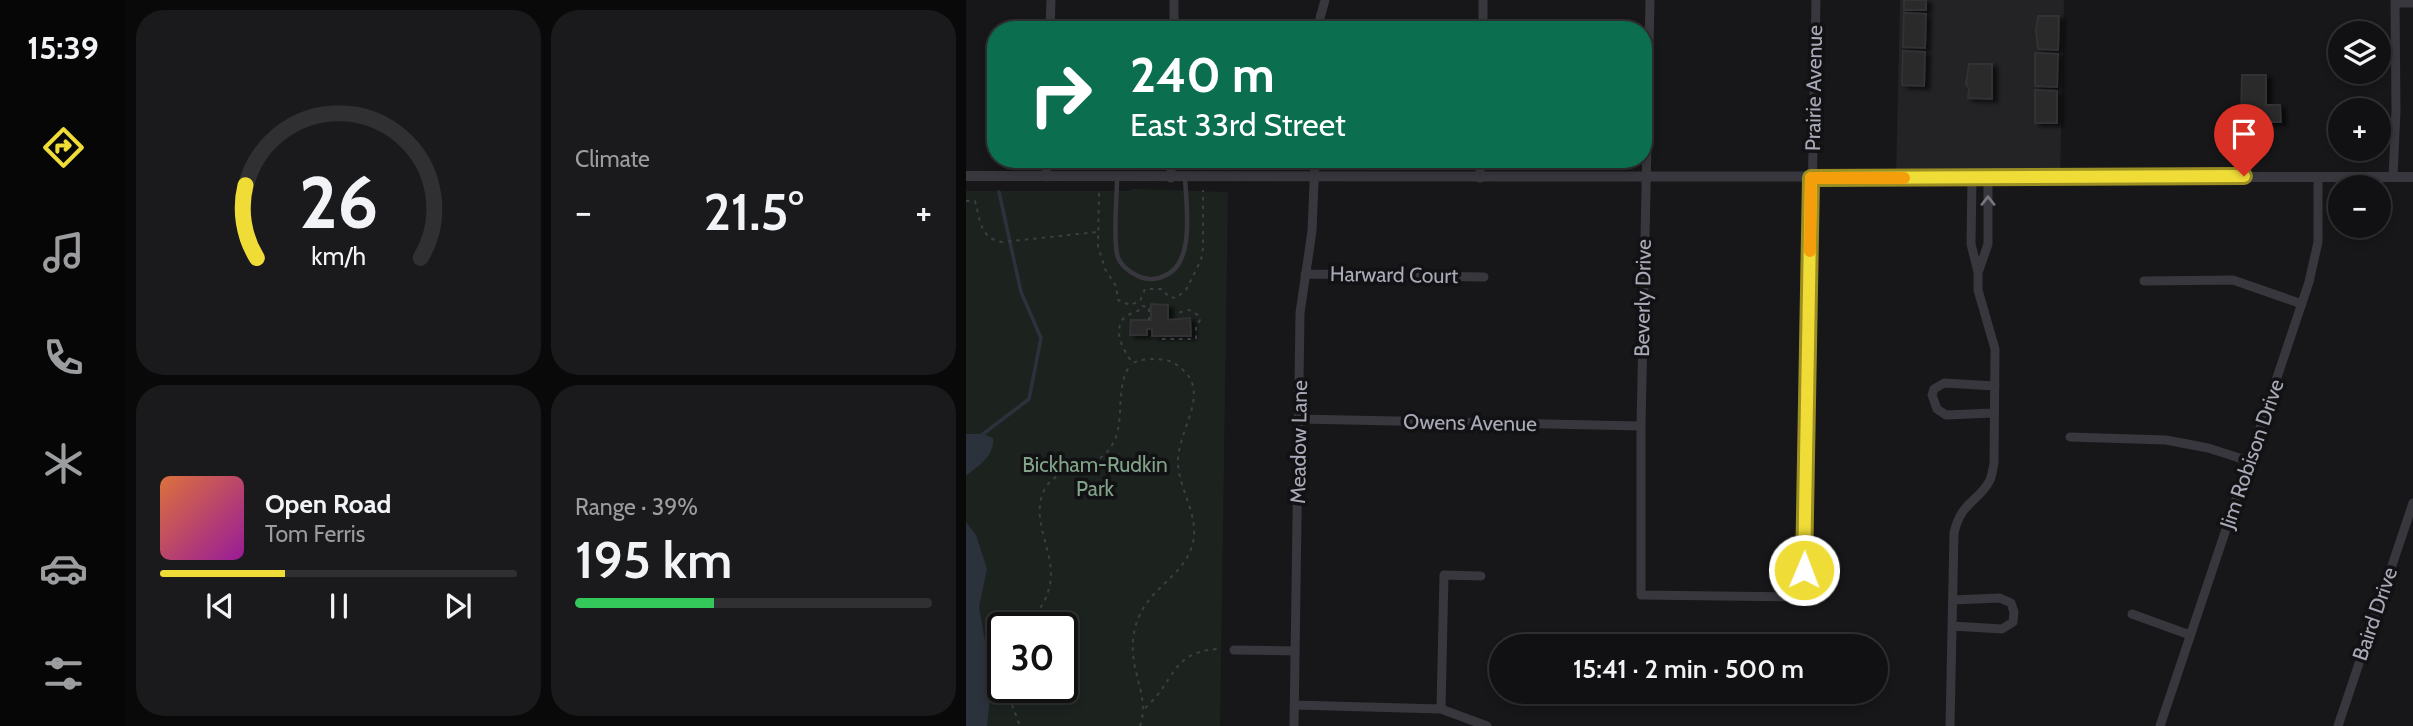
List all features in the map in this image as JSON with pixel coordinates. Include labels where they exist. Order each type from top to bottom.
[{"type":"street","points":[[1050,21],[1051,0]]},
{"type":"street","points":[[1174,0],[1174,21]]},
{"type":"street","points":[[1320,21],[1325,0]]},
{"type":"street","points":[[1483,0],[1483,21]]},
{"type":"street","name":"Beverly Drive","points":[[1649,21],[1650,0]]},
{"type":"street","name":"Prairie Avenue","points":[[1641,595],[1804,597],[1816,0]]},
{"type":"street","points":[[2393,177],[2396,115],[2395,1],[2413,3]]},
{"type":"street","points":[[1046,168],[1046,177]]},
{"type":"street","points":[[1171,168],[1171,178]]},
{"type":"street","name":"Meadow Lane","points":[[1294,726],[1300,313],[1312,231],[1315,168]]},
{"type":"street","points":[[1480,168],[1480,178]]},
{"type":"street","name":"Beverly Drive","points":[[1641,595],[1645,168]]},
{"type":"street","points":[[966,176],[2413,177]]},
{"type":"street","points":[[1950,726],[1953,544],[1956,523],[1966,505],[1990,480],[1994,463],[1995,349],[1978,290],[1978,272],[1971,237],[1972,177]]},
{"type":"street","points":[[1978,272],[1988,244],[1988,177]]},
{"type":"street","name":"Jim Robison Drive","points":[[2160,726],[2302,304],[2318,242],[2318,177]]},
{"type":"street","points":[[1971,237],[1988,237]]},
{"type":"street","name":"Harward Court","points":[[1305,274],[1484,277]]},
{"type":"street","points":[[2144,281],[2233,280],[2302,304]]},
{"type":"street","points":[[1994,413],[1946,415],[1937,409],[1932,395],[1934,389],[1944,383],[1995,386]]},
{"type":"street","name":"Owens Avenue","points":[[1299,419],[1641,426]]},
{"type":"street","points":[[2070,437],[2165,440],[2208,447],[2249,461]]},
{"type":"street","name":"Baird Drive","points":[[2338,726],[2413,503]]},
{"type":"street","points":[[1441,709],[1444,575],[1481,576]]},
{"type":"street","points":[[1952,626],[2002,629],[2012,622],[2014,612],[2011,603],[2000,598],[1953,600]]},
{"type":"street","points":[[2132,614],[2190,635]]},
{"type":"street","points":[[1234,650],[1295,651]]},
{"type":"street","points":[[1294,705],[1441,709],[1487,726]]},
{"type":"lane","points":[[1117,177],[1117,255],[1127,270],[1137,276],[1151,279],[1176,270],[1184,256],[1185,177]]},
{"type":"path","points":[[1099,193],[1101,259],[1116,286],[1118,300],[1126,304],[1140,301],[1145,289],[1162,289],[1169,297],[1176,298],[1186,290],[1201,260],[1203,190]]},
{"type":"path","points":[[966,201],[975,201],[983,232],[992,240],[1002,242],[1099,232]]},
{"type":"path","points":[[1133,363],[1121,344],[1120,328],[1124,318],[1141,308],[1149,307],[1149,320]]},
{"type":"path","points":[[1162,338],[1196,339],[1196,326],[1200,320],[1197,312],[1189,310],[1177,313]]},
{"type":"path","points":[[1133,363],[1150,360],[1173,362],[1191,379],[1195,396],[1181,436],[1178,457],[1179,475],[1191,511],[1194,531],[1192,546],[1183,563],[1154,591],[1144,606],[1134,634],[1132,658],[1145,708]]},
{"type":"path","points":[[1037,612],[1046,599],[1052,577],[1051,560],[1039,516],[1043,492],[1052,479],[1098,461],[1110,448],[1118,429],[1122,383],[1133,363]]},
{"type":"path","points":[[1140,726],[1145,708],[1159,694],[1181,661],[1196,652],[1219,649]]},
{"type":"path","points":[[1012,703],[1020,726]]},
{"type":"shaded area","points":[[1900,0],[2064,0],[2060,177],[1896,178]]},
{"type":"shaded area","points":[[966,434],[983,434],[993,438],[993,444],[988,455],[966,476]]},
{"type":"shaded area","points":[[966,522],[976,535],[987,569],[979,607],[987,653],[987,703],[989,703],[987,726],[966,726]]},
{"type":"green space","name":"Bickham-Rudkin Park","points":[[1133,189],[1228,192],[1220,726],[966,726],[966,191]]},
{"type":"building","points":[[1904,0],[1926,0],[1926,10],[1904,10]]},
{"type":"building","points":[[1904,13],[1926,14],[1925,48],[1903,47]]},
{"type":"building","points":[[2038,16],[2059,16],[2058,50],[2038,49]]},
{"type":"building","points":[[1903,51],[1925,52],[1924,86],[1902,85]]},
{"type":"building","points":[[2035,53],[2058,54],[2057,87],[2035,86]]},
{"type":"building","points":[[1969,64],[1992,64],[1992,99],[1968,98],[1969,89],[1966,84]]},
{"type":"building","points":[[2242,75],[2266,75],[2266,105],[2280,105],[2281,122],[2241,122]]},
{"type":"building","points":[[2035,90],[2057,91],[2057,123],[2035,123]]},
{"type":"building","points":[[1151,304],[1168,305],[1168,320],[1190,318],[1191,336],[1152,336],[1152,329],[1147,329],[1147,335],[1130,335],[1131,320],[1151,320]]},
{"type":"waterway","points":[[983,434],[1029,399],[1041,338],[1021,292],[999,192]]},
{"type":"slow traffic","points":[[1810,251],[1811,178],[1904,178]]},
{"type":"route","points":[[1804,570],[1811,178],[2244,176]]}]
